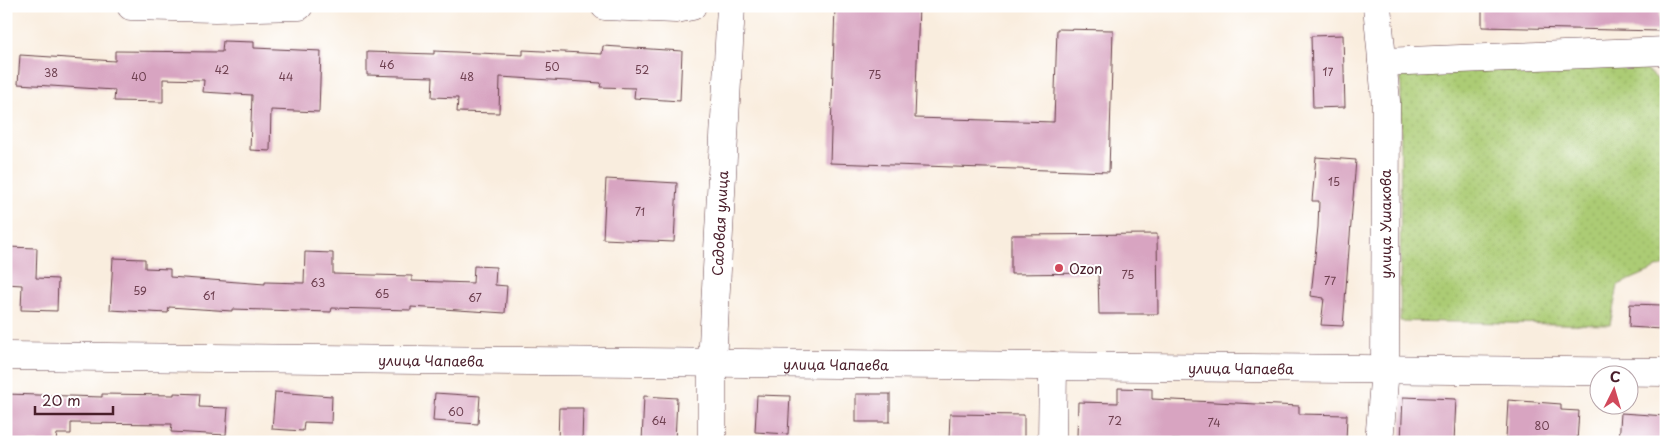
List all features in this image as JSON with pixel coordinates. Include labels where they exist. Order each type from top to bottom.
[{"type":"street","points":[[131,6],[215,8],[299,6]]},
{"type":"street","points":[[604,6],[676,9],[692,6]]},
{"type":"street","name":"Садовая улица","points":[[712,442],[712,363],[731,6]]},
{"type":"street","name":"улица Ушакова","points":[[1377,6],[1386,101],[1385,369],[1379,442]]},
{"type":"street","points":[[1382,62],[1666,51]]},
{"type":"street","name":"улица Чапаева","points":[[6,356],[1666,372]]},
{"type":"street","points":[[1052,442],[1053,366]]},
{"type":"green space","points":[[1638,63],[1666,86],[1666,264],[1618,285],[1610,325],[1400,321],[1401,71]]},
{"type":"building","points":[[835,6],[919,6],[915,118],[1054,122],[1057,29],[1113,30],[1109,172],[830,163]]},
{"type":"building","points":[[1482,6],[1659,6],[1659,31],[1482,27]]},
{"type":"building","points":[[1343,35],[1345,107],[1313,108],[1311,36]]},
{"type":"building","points":[[223,41],[254,42],[254,48],[321,51],[319,112],[271,110],[270,151],[250,150],[252,95],[203,92],[204,80],[163,79],[163,102],[114,101],[115,90],[18,84],[20,55],[115,61],[115,51],[222,52]]},
{"type":"building","points":[[603,46],[682,51],[680,101],[634,98],[635,88],[600,87],[601,83],[500,77],[499,113],[457,112],[458,98],[432,97],[433,77],[367,75],[367,52],[434,54],[434,51],[523,55],[523,50],[602,54]]},
{"type":"building","points":[[1316,157],[1356,160],[1343,326],[1321,325],[1324,298],[1311,296],[1319,201],[1312,201]]},
{"type":"building","points":[[606,179],[677,183],[674,242],[603,239]]},
{"type":"building","points":[[1157,234],[1158,314],[1099,314],[1098,273],[1011,274],[1011,235]]},
{"type":"building","points":[[6,247],[37,248],[36,278],[58,279],[57,311],[21,310],[22,285],[6,284]]},
{"type":"building","points":[[305,252],[333,253],[333,274],[412,276],[412,281],[473,283],[474,266],[496,267],[495,285],[507,286],[505,313],[411,307],[411,310],[332,308],[331,312],[232,309],[232,311],[169,307],[168,313],[110,310],[113,258],[145,259],[145,268],[170,269],[170,277],[265,284],[265,282],[304,283]]},
{"type":"building","points":[[1630,304],[1662,305],[1661,329],[1629,327]]},
{"type":"building","points":[[1118,388],[1152,389],[1152,399],[1299,406],[1299,414],[1347,415],[1346,442],[1180,442],[1180,440],[1077,437],[1078,402],[1118,403]]},
{"type":"building","points":[[275,392],[332,396],[331,423],[304,422],[303,431],[272,429]]},
{"type":"building","points":[[174,393],[200,394],[199,407],[228,408],[226,435],[171,432],[172,424],[71,423],[71,434],[57,434],[56,442],[6,442],[6,394],[102,397],[102,394],[174,395]]},
{"type":"building","points":[[435,393],[480,396],[478,424],[433,421]]},
{"type":"building","points":[[856,394],[890,394],[890,422],[856,422]]},
{"type":"building","points":[[757,395],[790,396],[788,434],[755,432]]},
{"type":"building","points":[[644,396],[677,398],[675,442],[642,442]]},
{"type":"building","points":[[1403,397],[1456,399],[1454,442],[1401,441]]},
{"type":"building","points":[[1508,400],[1561,404],[1561,410],[1579,411],[1577,442],[1506,438]]},
{"type":"building","points":[[559,408],[583,408],[582,442],[558,442]]},
{"type":"building","points":[[950,414],[1024,415],[1024,440],[949,439]]},
{"type":"building","points":[[1640,414],[1666,416],[1666,442],[1619,442],[1621,416],[1640,416]]},
{"type":"place","name":"Ozon","points":[[1059,268]]}]
